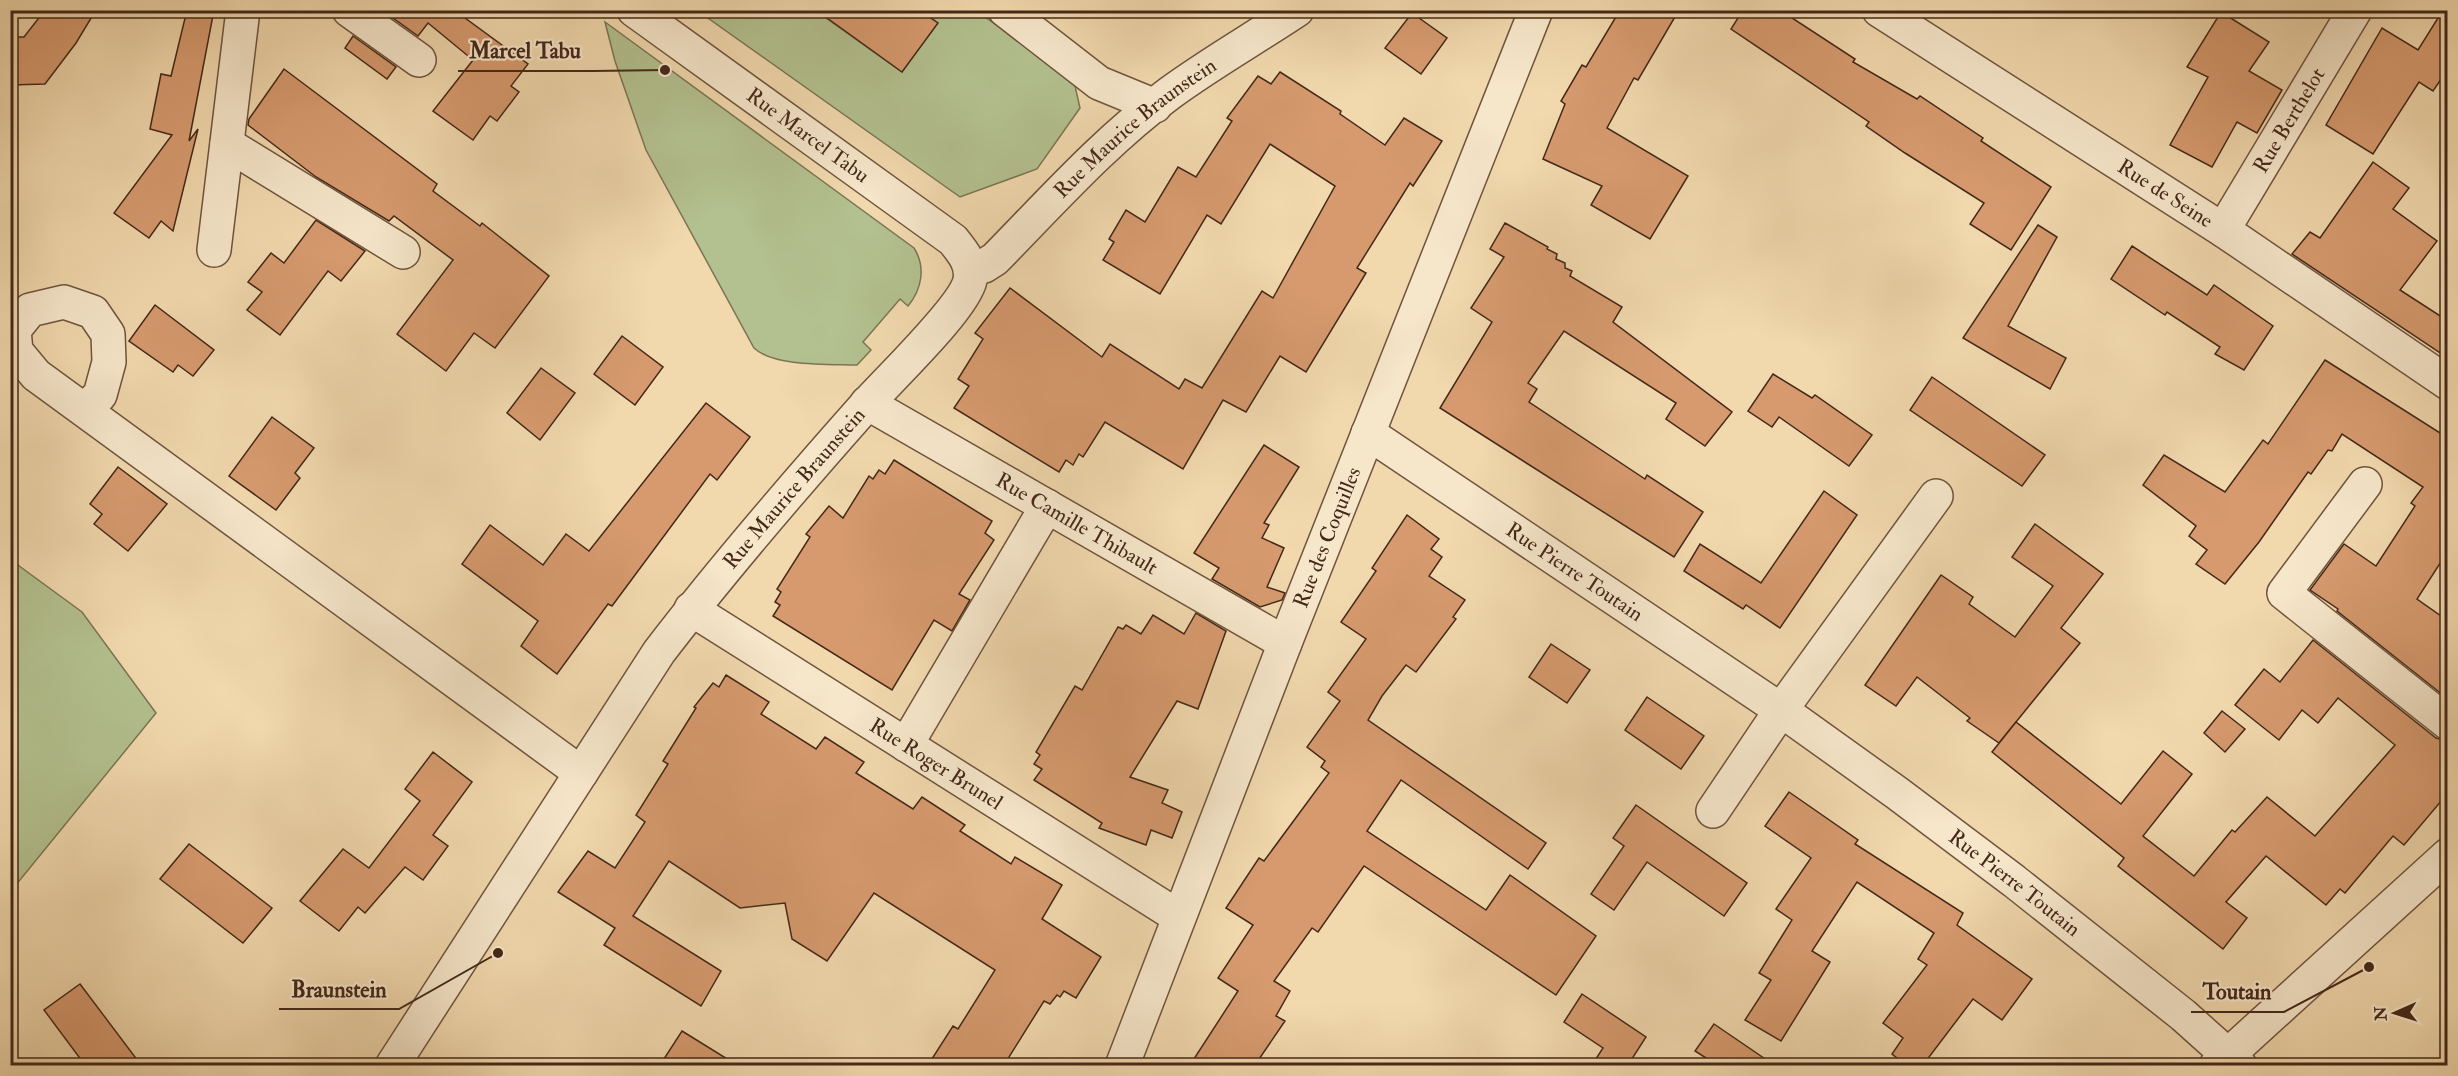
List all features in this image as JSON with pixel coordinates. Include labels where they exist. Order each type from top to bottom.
[{"type":"street","points":[[214,250],[243,10]]},
{"type":"street","points":[[349,10],[419,60]]},
{"type":"street","name":"Rue Marcel Tabu","points":[[634,10],[953,240],[966,258],[971,270]]},
{"type":"street","points":[[1005,10],[1099,83],[1155,106]]},
{"type":"street","name":"Rue Maurice Braunstein","points":[[392,1065],[659,652],[691,609],[867,403],[957,304],[970,281],[971,270],[995,259],[1049,201],[1110,143],[1171,92],[1297,10]]},
{"type":"street","name":"Rue des Coquilles","points":[[1122,1065],[1285,643],[1536,10]]},
{"type":"street","name":"Rue de Seine","points":[[1879,10],[2223,230],[2448,383]]},
{"type":"street","name":"Rue Berthelot","points":[[2223,230],[2355,10]]},
{"type":"street","points":[[227,144],[403,252]]},
{"type":"street","name":"Rue Camille Thibault","points":[[867,403],[1285,643]]},
{"type":"street","points":[[84,410],[581,773]]},
{"type":"street","name":"Rue Pierre Toutain","points":[[1368,433],[1781,710],[1897,794],[2014,881],[2183,1015],[2228,1062]]},
{"type":"street","points":[[2365,484],[2284,592],[2448,723]]},
{"type":"street","points":[[1713,811],[1781,710],[1936,496]]},
{"type":"street","points":[[906,745],[1047,506]]},
{"type":"street","name":"Rue Roger Brunel","points":[[691,609],[1179,917]]},
{"type":"street","points":[[2228,1062],[2448,855]]},
{"type":"green space","points":[[698,11],[816,11],[902,72],[937,24],[919,11],[976,11],[1073,77],[1080,108],[1037,169],[960,197]]},
{"type":"green space","points":[[605,22],[914,248],[921,270],[917,292],[908,306],[900,299],[863,342],[871,350],[857,365],[818,364],[775,359],[754,348],[646,150],[615,61]]},
{"type":"green space","points":[[11,560],[82,612],[156,713],[11,891]]},
{"type":"building","points":[[45,10],[96,10],[76,43],[45,84],[10,85],[10,37],[24,37]]},
{"type":"building","points":[[187,10],[214,10],[189,141],[198,129],[173,231],[161,221],[149,238],[114,213],[172,135],[150,129],[161,74],[171,76]]},
{"type":"building","points":[[382,10],[454,10],[528,64],[511,86],[519,92],[497,121],[490,116],[473,140],[433,111],[473,60],[428,23],[418,36]]},
{"type":"building","points":[[816,10],[919,10],[938,23],[902,72]]},
{"type":"building","points":[[1620,10],[1679,10],[1638,80],[1634,78],[1607,128],[1688,176],[1650,239],[1591,205],[1602,186],[1543,159],[1565,104],[1561,101],[1582,65],[1586,67]]},
{"type":"building","points":[[1743,10],[1780,10],[1855,59],[1853,62],[1917,99],[1920,96],[1983,138],[1981,141],[2051,187],[2011,250],[1970,224],[1984,203],[1905,153],[1866,126],[1869,122],[1731,29]]},
{"type":"building","points":[[2443,10],[2448,10],[2448,69],[2433,91],[2419,82],[2373,154],[2326,125],[2382,28],[2418,50]]},
{"type":"building","points":[[2221,12],[2269,42],[2249,71],[2282,90],[2257,133],[2237,122],[2212,167],[2170,145],[2208,77],[2187,67]]},
{"type":"building","points":[[1412,13],[1447,38],[1421,74],[1385,48]]},
{"type":"building","points":[[353,36],[396,67],[387,79],[345,48]]},
{"type":"building","points":[[284,69],[437,184],[433,191],[480,226],[482,223],[549,276],[495,348],[474,333],[446,371],[397,334],[453,260],[394,216],[389,221],[316,177],[248,125],[249,119]]},
{"type":"building","points":[[1280,72],[1341,111],[1340,114],[1385,145],[1404,118],[1442,141],[1413,186],[1410,183],[1357,268],[1366,273],[1306,372],[1280,356],[1246,412],[1223,400],[1183,469],[1105,422],[1083,457],[1079,454],[1073,465],[1066,460],[1059,472],[954,408],[969,386],[958,379],[983,339],[975,333],[1010,288],[1102,357],[1110,344],[1179,389],[1185,379],[1202,388],[1262,291],[1273,298],[1335,186],[1270,144],[1221,224],[1207,215],[1160,294],[1103,260],[1114,242],[1109,239],[1126,210],[1145,222],[1178,167],[1196,177],[1232,121],[1227,118],[1258,76],[1271,84]]},
{"type":"building","points":[[2373,162],[2409,188],[2393,209],[2437,241],[2400,290],[2448,321],[2448,358],[2292,254],[2310,232],[2320,238]]},
{"type":"building","points":[[316,220],[365,251],[341,281],[328,271],[280,335],[247,310],[262,292],[248,282],[271,253],[284,263]]},
{"type":"building","points":[[1505,223],[1548,247],[1547,249],[1557,254],[1556,259],[1565,263],[1565,268],[1572,271],[1570,276],[1622,307],[1613,322],[1732,412],[1705,446],[1666,419],[1676,403],[1564,331],[1528,383],[1537,389],[1529,402],[1645,479],[1647,475],[1703,512],[1674,557],[1440,408],[1492,322],[1471,308],[1504,257],[1490,249]]},
{"type":"building","points":[[2038,225],[2057,237],[2008,326],[2066,358],[2050,389],[1963,338]]},
{"type":"building","points":[[2132,246],[2207,295],[2214,285],[2273,326],[2244,370],[2215,354],[2220,347],[2167,312],[2165,315],[2111,279]]},
{"type":"building","points":[[155,305],[214,350],[193,376],[178,365],[173,372],[129,341]]},
{"type":"building","points":[[622,336],[663,367],[635,405],[594,374]]},
{"type":"building","points":[[2325,360],[2448,438],[2448,551],[2417,599],[2448,621],[2448,699],[2337,611],[2338,609],[2310,590],[2344,544],[2376,566],[2415,506],[2411,503],[2423,487],[2342,434],[2332,451],[2328,450],[2311,474],[2308,472],[2259,542],[2225,584],[2196,564],[2207,550],[2189,536],[2196,526],[2143,485],[2164,455],[2225,492],[2263,440],[2268,444]]},
{"type":"building","points":[[541,368],[575,393],[540,440],[507,413]]},
{"type":"building","points":[[1773,374],[1812,398],[1815,395],[1872,435],[1849,466],[1779,417],[1772,427],[1748,411]]},
{"type":"building","points":[[1932,377],[2045,455],[2022,486],[1910,410]]},
{"type":"building","points":[[706,403],[750,437],[717,480],[710,474],[612,606],[608,604],[557,674],[521,646],[538,621],[462,564],[490,525],[543,565],[566,534],[589,551]]},
{"type":"building","points":[[272,417],[314,448],[295,473],[300,478],[276,510],[229,476]]},
{"type":"building","points":[[1264,445],[1299,467],[1264,523],[1269,525],[1262,538],[1284,548],[1267,587],[1285,593],[1282,600],[1260,607],[1212,579],[1219,568],[1194,553]]},
{"type":"building","points":[[894,460],[992,521],[985,533],[994,540],[959,594],[970,600],[952,631],[934,620],[892,690],[773,616],[780,605],[775,602],[781,592],[777,589],[810,537],[806,534],[829,506],[843,518],[869,476],[873,479],[879,470],[885,474]]},
{"type":"building","points":[[118,467],[167,504],[128,551],[94,524],[102,514],[90,504]]},
{"type":"building","points":[[1824,491],[1857,515],[1780,628],[1746,605],[1743,609],[1684,571],[1700,544],[1761,583]]},
{"type":"building","points":[[1407,515],[1439,539],[1431,549],[1442,557],[1429,576],[1465,600],[1453,617],[1456,619],[1416,672],[1406,665],[1382,696],[1368,720],[1546,843],[1528,869],[1401,780],[1367,831],[1486,910],[1510,875],[1596,936],[1556,995],[1364,866],[1318,932],[1312,928],[1274,981],[1290,991],[1276,1016],[1285,1021],[1255,1065],[1190,1065],[1238,991],[1218,978],[1253,925],[1226,908],[1259,858],[1264,861],[1329,773],[1321,767],[1325,761],[1307,747],[1340,701],[1328,692],[1366,639],[1341,622],[1376,571],[1372,568]]},
{"type":"building","points":[[2035,524],[2103,574],[2061,628],[2080,643],[1999,743],[1967,721],[1970,718],[1917,677],[1896,706],[1865,685],[1941,575],[1973,597],[1969,604],[2015,637],[2053,586],[2012,557]]},
{"type":"building","points":[[1196,613],[1226,631],[1198,709],[1177,701],[1130,777],[1168,790],[1162,803],[1182,812],[1172,838],[1151,830],[1146,845],[1099,828],[1102,823],[1034,780],[1042,769],[1034,764],[1040,755],[1036,752],[1075,686],[1082,690],[1118,627],[1123,629],[1126,625],[1141,634],[1153,615],[1184,634]]},
{"type":"building","points":[[2313,640],[2436,738],[2448,741],[2448,793],[2404,845],[2393,836],[2345,893],[2340,889],[2326,905],[2266,856],[2226,902],[2247,918],[2223,949],[2118,866],[2124,858],[1992,752],[2016,722],[2121,804],[2163,751],[2192,774],[2143,836],[2194,876],[2232,830],[2235,832],[2267,797],[2315,836],[2395,745],[2338,698],[2318,723],[2302,710],[2279,740],[2235,705],[2264,669],[2280,682]]},
{"type":"building","points":[[1551,644],[1590,670],[1567,703],[1529,677]]},
{"type":"building","points":[[726,675],[769,702],[761,714],[816,749],[825,737],[864,762],[856,773],[913,809],[922,797],[965,825],[960,831],[1011,864],[1015,857],[1062,885],[1042,919],[1101,957],[1076,998],[1064,991],[1060,997],[1057,995],[1050,1004],[1044,1001],[1004,1065],[928,1065],[953,1026],[958,1029],[995,970],[874,893],[827,961],[792,939],[785,903],[740,908],[669,861],[633,916],[721,971],[701,1006],[604,945],[615,928],[558,892],[588,851],[615,868],[645,822],[636,815],[668,764],[663,761],[696,708],[694,707],[713,683],[719,687]]},
{"type":"building","points":[[1647,697],[1704,736],[1681,769],[1625,730]]},
{"type":"building","points":[[2222,711],[2245,729],[2225,752],[2204,733]]},
{"type":"building","points":[[433,752],[472,782],[433,835],[448,846],[423,880],[405,867],[365,913],[358,907],[339,931],[300,901],[343,849],[369,868],[420,801],[405,789]]},
{"type":"building","points":[[1789,792],[1858,840],[1855,844],[1963,913],[1957,925],[2032,979],[2002,1020],[1973,999],[1923,1065],[1906,1065],[1892,1054],[1903,1038],[1883,1023],[1927,965],[1918,959],[1934,933],[1857,882],[1812,951],[1830,962],[1781,1041],[1745,1020],[1771,980],[1759,973],[1792,920],[1776,909],[1811,858],[1765,826]]},
{"type":"building","points":[[1636,805],[1747,883],[1724,916],[1647,862],[1614,910],[1591,894],[1624,846],[1613,838]]},
{"type":"building","points":[[189,844],[272,908],[243,943],[160,879]]},
{"type":"building","points":[[80,984],[141,1065],[85,1065],[44,1010]]},
{"type":"building","points":[[1582,994],[1646,1037],[1628,1065],[1592,1065],[1603,1048],[1564,1022]]},
{"type":"building","points":[[1714,1024],[1774,1065],[1717,1065],[1695,1051]]},
{"type":"building","points":[[682,1031],[737,1065],[660,1065]]},
{"type":"place","name":"Marcel Tabu","points":[[665,70]]},
{"type":"place","name":"Braunstein","points":[[498,953]]},
{"type":"place","name":"Toutain","points":[[2369,967]]}]
